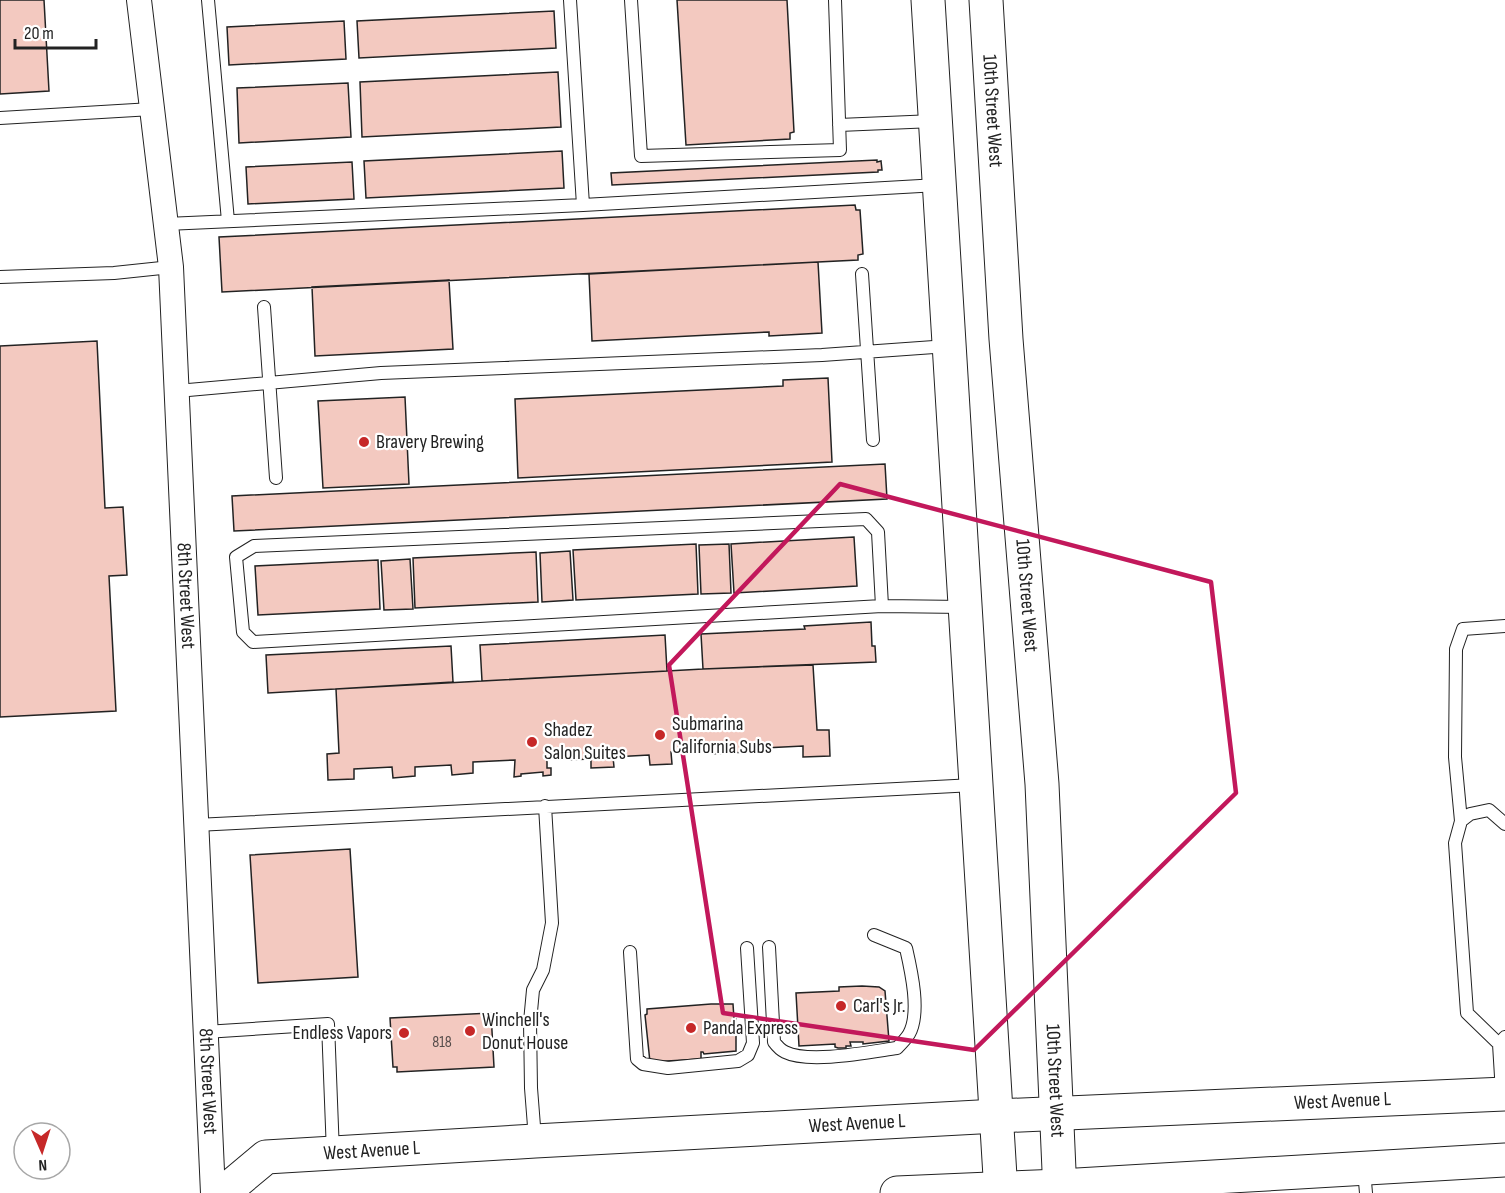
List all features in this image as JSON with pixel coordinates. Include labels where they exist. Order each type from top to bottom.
[{"type":"main road","points":[[928,0],[1001,1191]]},
{"type":"main road","name":"10th Street West","points":[[986,0],[1006,339],[1042,784],[1060,1190]]},
{"type":"main road","name":"West Avenue L","points":[[223,1193],[266,1157],[997,1116],[1504,1094]]},
{"type":"main road","points":[[897,1193],[1365,1181],[1505,1160]]},
{"type":"street","name":"8th Street West","points":[[139,0],[171,267],[213,1193]]},
{"type":"lane","points":[[208,0],[228,221]]},
{"type":"lane","points":[[570,0],[583,205]]},
{"type":"lane","points":[[631,0],[641,156],[840,150],[835,0]]},
{"type":"lane","points":[[0,117],[152,109]]},
{"type":"lane","points":[[839,125],[936,121]]},
{"type":"lane","points":[[166,224],[583,205],[939,185]]},
{"type":"lane","points":[[0,277],[114,273],[171,267]]},
{"type":"lane","points":[[862,274],[873,440]]},
{"type":"lane","points":[[264,307],[276,478]]},
{"type":"lane","points":[[177,391],[381,373],[867,352],[949,346]]},
{"type":"lane","points":[[882,606],[878,532],[866,519],[254,546],[236,557],[243,632],[253,642],[882,606],[965,607]]},
{"type":"lane","points":[[1504,1094],[1502,1041],[1467,1013],[1455,843],[1461,821],[1455,757],[1456,649],[1463,629],[1505,626]]},
{"type":"lane","points":[[196,825],[976,785]]},
{"type":"lane","points":[[535,1141],[531,1088],[532,990],[543,970],[552,923],[545,806]]},
{"type":"lane","points":[[1461,821],[1470,814],[1489,810],[1505,824]]},
{"type":"lane","points":[[768,947],[774,1042],[783,1051],[800,1056],[846,1055],[897,1048],[910,1032],[915,1008],[913,977],[906,948],[874,935]]},
{"type":"lane","points":[[630,952],[637,1059],[643,1064],[668,1068],[738,1061],[748,1055],[753,1043],[747,948]]},
{"type":"lane","points":[[205,1032],[328,1024],[333,1154]]},
{"type":"highlighted area","points":[[840,484],[1211,582],[1236,793],[974,1050],[723,1013],[669,665]]},
{"type":"building","points":[[0,0],[44,0],[49,91],[0,94]]},
{"type":"building","points":[[677,0],[787,0],[794,132],[790,133],[790,139],[686,145]]},
{"type":"building","points":[[554,11],[556,48],[359,58],[357,21]]},
{"type":"building","points":[[344,21],[346,59],[229,65],[227,27]]},
{"type":"building","points":[[558,72],[561,127],[362,137],[360,82]]},
{"type":"building","points":[[348,83],[351,137],[239,143],[237,88]]},
{"type":"building","points":[[562,151],[564,188],[366,198],[364,161]]},
{"type":"building","points":[[877,160],[877,162],[881,161],[882,170],[878,172],[612,185],[611,173]]},
{"type":"building","points":[[352,162],[354,199],[248,204],[246,167]]},
{"type":"building","points":[[855,205],[856,210],[860,210],[863,254],[858,255],[858,260],[222,292],[219,237]]},
{"type":"building","points":[[818,262],[822,333],[769,336],[769,332],[592,341],[589,274]]},
{"type":"building","points":[[449,280],[453,349],[315,356],[312,287]]},
{"type":"building","points":[[97,341],[105,508],[123,507],[127,575],[109,576],[116,711],[0,717],[0,346]]},
{"type":"building","points":[[828,378],[832,462],[518,478],[515,399],[783,386],[783,380]]},
{"type":"building","name":"Bravery Brewing","points":[[405,397],[409,484],[323,488],[318,401]]},
{"type":"building","points":[[885,464],[887,499],[234,531],[232,496]]},
{"type":"building","points":[[854,537],[857,586],[734,593],[731,544]]},
{"type":"building","points":[[696,544],[698,594],[576,600],[573,550]]},
{"type":"building","points":[[729,544],[731,593],[701,594],[699,545]]},
{"type":"building","points":[[570,551],[573,600],[542,602],[540,553]]},
{"type":"building","points":[[536,552],[538,602],[415,608],[413,558]]},
{"type":"building","points":[[410,559],[413,609],[384,610],[381,561]]},
{"type":"building","points":[[378,560],[380,609],[258,615],[255,566]]},
{"type":"building","points":[[871,622],[872,646],[875,646],[876,662],[703,669],[701,634],[805,629],[804,626]]},
{"type":"building","points":[[665,635],[667,671],[482,681],[480,645]]},
{"type":"building","points":[[451,646],[453,682],[268,693],[266,655]]},
{"type":"building","points":[[813,665],[817,730],[829,730],[830,756],[803,757],[803,746],[712,754],[711,750],[671,752],[672,764],[650,765],[649,755],[613,757],[614,767],[591,768],[591,759],[547,758],[547,768],[551,768],[551,775],[543,776],[543,772],[514,777],[515,760],[473,762],[473,773],[452,775],[451,765],[415,767],[415,776],[393,778],[392,767],[354,769],[354,779],[328,780],[327,754],[339,753],[336,689]]},
{"type":"building","points":[[350,849],[358,977],[258,983],[250,855]]},
{"type":"building","name":"Carl's Jr.","points":[[839,987],[879,987],[885,991],[889,1041],[863,1044],[863,1042],[850,1042],[851,1046],[846,1046],[846,1048],[835,1047],[835,1044],[799,1046],[796,993],[839,991]]},
{"type":"building","name":"Panda Express","points":[[733,1004],[734,1019],[736,1019],[736,1051],[704,1054],[701,1052],[701,1059],[650,1062],[645,1015],[647,1009]]},
{"type":"building","points":[[491,1013],[494,1067],[397,1072],[397,1067],[393,1067],[390,1018]]},
{"type":"place","name":"Bravery Brewing","points":[[364,442]]},
{"type":"place","name":"Submarina California Subs","points":[[660,735]]},
{"type":"place","name":"Shadez Salon Suites","points":[[532,742]]},
{"type":"place","name":"Carl's Jr.","points":[[841,1006]]},
{"type":"place","name":"Panda Express","points":[[691,1028]]},
{"type":"place","name":"Winchell's Donut House","points":[[470,1031]]},
{"type":"place","name":"Endless Vapors","points":[[404,1033]]}]
